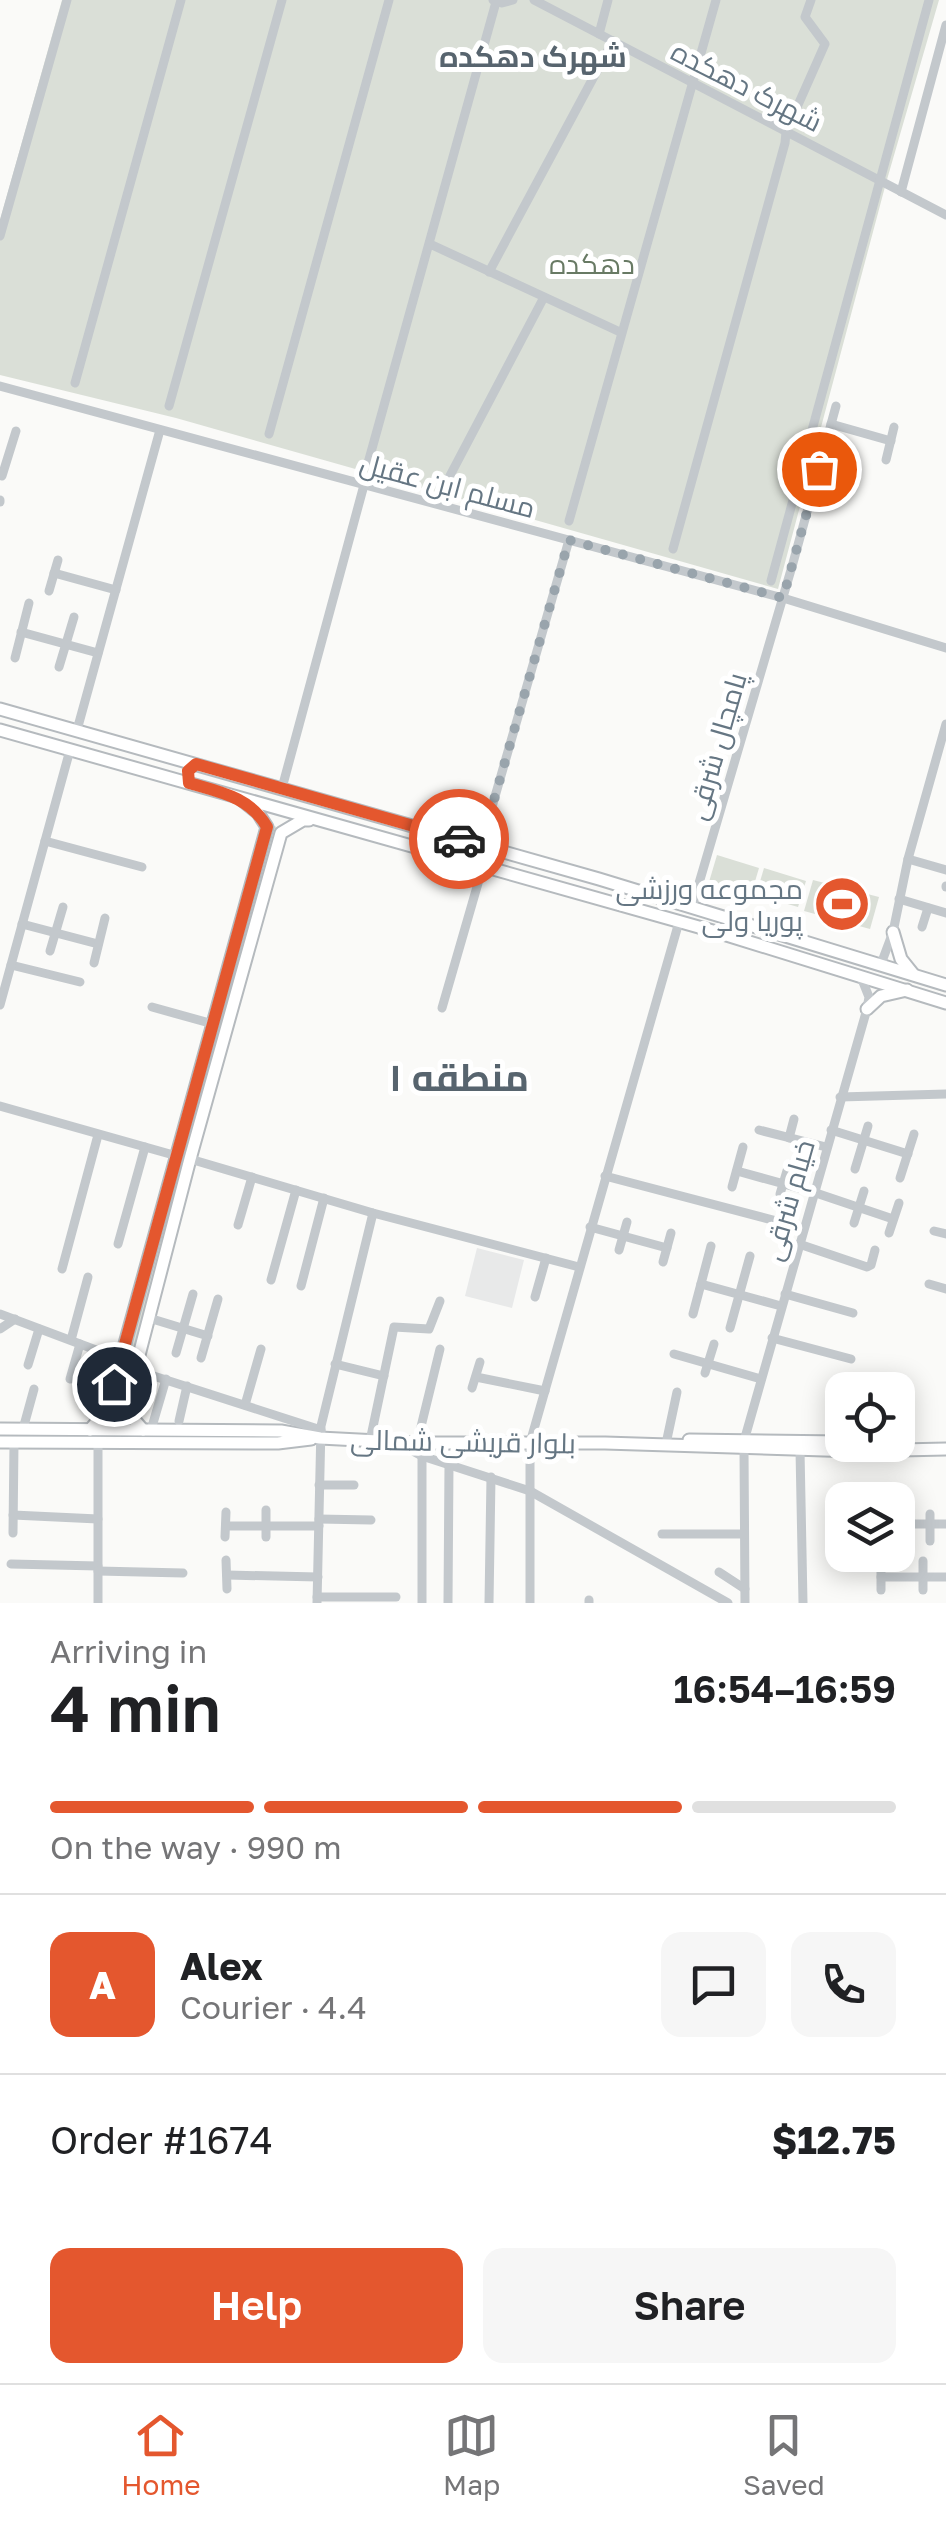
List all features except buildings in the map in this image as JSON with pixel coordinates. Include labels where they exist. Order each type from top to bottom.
[{"type":"main road","points":[[0,709],[481,845],[946,984]]},
{"type":"main road","points":[[0,730],[680,922],[946,1003]]},
{"type":"main road","points":[[169,777],[176,769],[174,757]]},
{"type":"main road","points":[[189,783],[188,771],[196,764]]},
{"type":"main road","points":[[235,796],[258,814],[267,827]]},
{"type":"main road","points":[[90,1430],[107,1409],[281,834],[303,820],[318,820]]},
{"type":"main road","points":[[267,827],[276,824],[281,834]]},
{"type":"main road","points":[[107,1409],[116,1417],[125,1409],[136,1370],[213,1024],[267,827]]},
{"type":"main road","points":[[756,947],[754,934],[763,928]]},
{"type":"main road","points":[[893,932],[901,958],[913,974]]},
{"type":"main road","points":[[868,1009],[881,996],[910,990]]},
{"type":"main road","points":[[125,1409],[147,1430]]},
{"type":"main road","name":"بلوار قریشی شمالی","points":[[0,1429],[282,1430],[417,1443],[825,1443]]},
{"type":"main road","name":"بلوار قریشی شمالی","points":[[0,1442],[98,1444],[282,1430]]},
{"type":"main road","name":"بلوار قریشی شمالی","points":[[605,1443],[667,1439],[800,1450],[946,1445]]},
{"type":"street","points":[[0,236],[67,0]]},
{"type":"street","points":[[75,383],[181,0]]},
{"type":"street","points":[[169,406],[282,0]]},
{"type":"street","points":[[269,434],[389,0]]},
{"type":"street","points":[[368,462],[495,1],[513,0]]},
{"type":"street","name":"شهرک دهکده","points":[[534,0],[946,215]]},
{"type":"street","points":[[599,34],[608,0]]},
{"type":"street","points":[[569,521],[716,0]]},
{"type":"street","points":[[673,549],[786,132],[825,44],[806,17],[811,0]]},
{"type":"street","points":[[771,580],[930,0]]},
{"type":"street","points":[[901,192],[941,65],[946,25]]},
{"type":"street","points":[[488,272],[613,42]]},
{"type":"street","points":[[430,244],[620,332]]},
{"type":"street","points":[[444,486],[543,299]]},
{"type":"street","name":"مسلم ابن عقیل","points":[[0,386],[783,598],[946,648]]},
{"type":"street","name":"پامچال شرقی","points":[[692,907],[836,406]]},
{"type":"street","points":[[831,424],[891,442]]},
{"type":"street","points":[[886,460],[894,427]]},
{"type":"street","points":[[76,730],[160,430]]},
{"type":"street","points":[[2,476],[4,457],[16,431]]},
{"type":"street","points":[[282,788],[364,485]]},
{"type":"street","points":[[481,845],[569,540]]},
{"type":"street","points":[[49,591],[58,560]]},
{"type":"street","points":[[54,573],[116,590]]},
{"type":"street","points":[[15,658],[28,603]]},
{"type":"street","points":[[59,667],[74,617]]},
{"type":"street","points":[[22,632],[98,653]]},
{"type":"street","points":[[882,964],[946,724]]},
{"type":"street","points":[[0,1004],[70,750]]},
{"type":"street","points":[[45,840],[142,867]]},
{"type":"street","points":[[908,859],[946,870]]},
{"type":"street","points":[[442,1008],[483,866]]},
{"type":"street","points":[[899,899],[946,913]]},
{"type":"street","points":[[50,951],[64,907]]},
{"type":"street","points":[[922,928],[928,908]]},
{"type":"street","points":[[94,963],[105,918]]},
{"type":"street","points":[[530,1603],[530,1443],[680,922]]},
{"type":"street","points":[[22,924],[98,944]]},
{"type":"street","points":[[11,965],[80,982]]},
{"type":"street","points":[[860,974],[869,997],[868,1009]]},
{"type":"street","points":[[152,1008],[213,1024]]},
{"type":"street","name":"خیام شرقی","points":[[745,1603],[744,1445],[840,1096],[868,1009]]},
{"type":"street","points":[[840,1096],[946,1094]]},
{"type":"street","points":[[0,1106],[373,1213],[579,1267]]},
{"type":"street","points":[[789,1138],[794,1119]]},
{"type":"street","points":[[856,1168],[868,1126]]},
{"type":"street","points":[[759,1130],[826,1147]]},
{"type":"street","points":[[831,1130],[908,1154]]},
{"type":"street","points":[[900,1178],[914,1134]]},
{"type":"street","points":[[62,1269],[98,1135]]},
{"type":"street","points":[[732,1187],[743,1146]]},
{"type":"street","points":[[118,1244],[145,1148]]},
{"type":"street","points":[[782,1189],[789,1164]]},
{"type":"street","points":[[737,1171],[782,1189],[814,1192],[894,1219]]},
{"type":"street","points":[[604,1176],[803,1228]]},
{"type":"street","points":[[238,1225],[252,1177]]},
{"type":"street","points":[[271,1280],[296,1190]]},
{"type":"street","points":[[854,1223],[864,1191]]},
{"type":"street","points":[[300,1286],[324,1198]]},
{"type":"street","points":[[889,1234],[899,1203]]},
{"type":"street","points":[[373,1213],[320,1434],[317,1600],[396,1597]]},
{"type":"street","points":[[620,1250],[626,1222]]},
{"type":"street","points":[[590,1227],[667,1248]]},
{"type":"street","points":[[934,1231],[946,1234]]},
{"type":"street","points":[[663,1262],[671,1233]]},
{"type":"street","points":[[798,1244],[867,1266],[871,1265],[875,1250]]},
{"type":"street","points":[[693,1314],[711,1246]]},
{"type":"street","points":[[730,1328],[750,1256]]},
{"type":"street","points":[[535,1297],[546,1258]]},
{"type":"street","points":[[70,1380],[88,1277]]},
{"type":"street","points":[[701,1284],[781,1306]]},
{"type":"street","points":[[928,1284],[946,1289]]},
{"type":"street","points":[[176,1353],[193,1294]]},
{"type":"street","points":[[785,1294],[853,1313]]},
{"type":"street","points":[[202,1358],[218,1299]]},
{"type":"street","points":[[370,1441],[396,1326],[428,1329],[440,1301]]},
{"type":"street","points":[[0,1314],[120,1359]]},
{"type":"street","points":[[149,1318],[208,1336]]},
{"type":"street","points":[[0,1329],[15,1319]]},
{"type":"street","points":[[28,1364],[40,1328]]},
{"type":"street","points":[[772,1338],[851,1359]]},
{"type":"street","points":[[706,1368],[714,1344]]},
{"type":"street","points":[[417,1443],[440,1349]]},
{"type":"street","points":[[245,1405],[261,1350]]},
{"type":"street","points":[[674,1354],[706,1368],[761,1379]]},
{"type":"street","points":[[480,1362],[474,1382],[544,1391]]},
{"type":"street","points":[[335,1364],[384,1376]]},
{"type":"street","points":[[136,1370],[245,1405],[282,1430]]},
{"type":"street","points":[[147,1430],[166,1379]]},
{"type":"street","points":[[179,1421],[187,1386]]},
{"type":"street","points":[[23,1429],[34,1389]]},
{"type":"street","points":[[667,1439],[677,1392]]},
{"type":"street","points":[[397,1442],[422,1456],[530,1490],[728,1603]]},
{"type":"street","points":[[12,1532],[14,1443]]},
{"type":"street","points":[[98,1444],[98,1603]]},
{"type":"street","points":[[800,1450],[803,1603]]},
{"type":"street","points":[[422,1456],[422,1603]]},
{"type":"street","points":[[448,1603],[449,1464]]},
{"type":"street","points":[[489,1603],[491,1477]]},
{"type":"street","points":[[319,1484],[354,1485]]},
{"type":"street","points":[[266,1510],[266,1532]]},
{"type":"street","points":[[226,1512],[225,1532],[266,1532],[319,1522],[371,1520]]},
{"type":"street","points":[[13,1516],[98,1519]]},
{"type":"street","points":[[915,1521],[930,1519],[946,1524]]},
{"type":"street","points":[[930,1519],[930,1540]]},
{"type":"street","points":[[662,1534],[744,1534]]},
{"type":"street","points":[[226,1560],[227,1590]]},
{"type":"street","points":[[923,1561],[923,1590]]},
{"type":"street","points":[[11,1564],[183,1573]]},
{"type":"street","points":[[719,1572],[744,1590]]},
{"type":"street","points":[[881,1572],[881,1590]]},
{"type":"street","points":[[227,1575],[268,1581],[318,1577]]},
{"type":"street","points":[[881,1576],[946,1577]]},
{"type":"shaded area","points":[[477,1248],[524,1260],[512,1308],[465,1296]]},
{"type":"green space","name":"دهکده","points":[[62,0],[939,0],[778,589],[176,418],[0,375],[0,220]]},
{"type":"green space","points":[[271,827],[278,829],[120,1412],[116,1413],[111,1407]]},
{"type":"green space","points":[[717,855],[759,868],[751,895],[709,882]]},
{"type":"green space","points":[[764,868],[806,881],[798,907],[756,895]]},
{"type":"green space","name":"مجموعه ورزشی پوریا ولی","points":[[813,880],[879,897],[870,929],[804,911]]},
{"type":"way so far","points":[[459,839],[481,845],[569,540],[783,598],[819,469]]},
{"type":"place","name":"مجموعه ورزشی پوریا ولی","points":[[842,904]]},
{"type":"district","name":"شهرک دهکده","points":[[533,56]]},
{"type":"district","name":"منطقه ۱","points":[[459,1076]]},
{"type":"route","points":[[114,1384],[267,827],[248,804],[235,796],[189,783],[191,766],[196,764],[459,839]]}]
